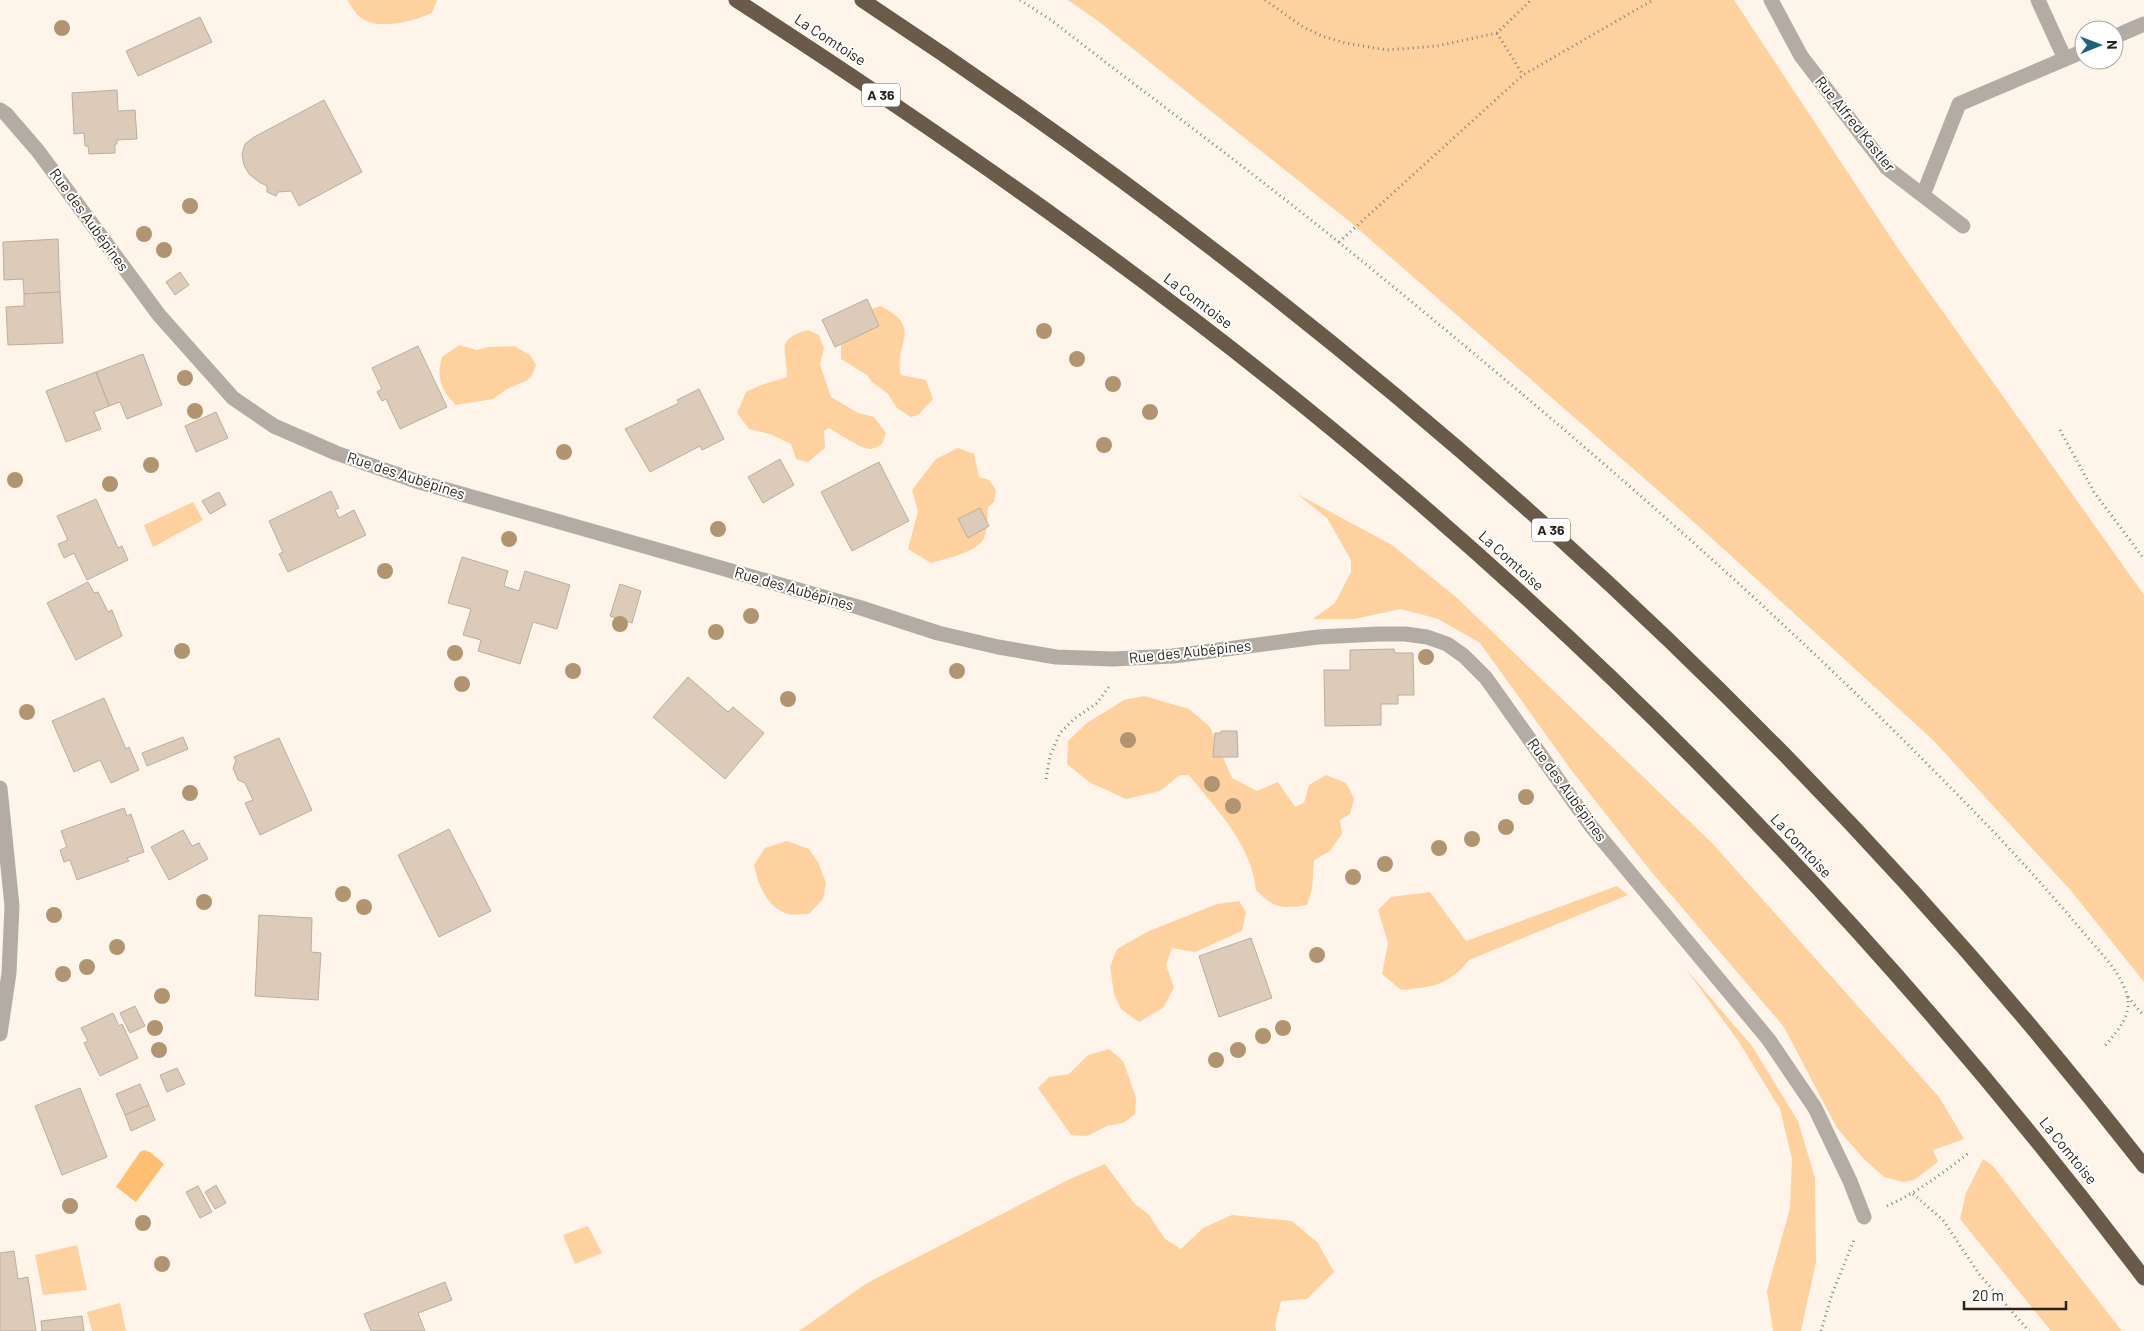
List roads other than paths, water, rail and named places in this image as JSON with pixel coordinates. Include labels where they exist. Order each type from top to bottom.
[{"type":"highway","name":"La Comtoise","points":[[736,0],[858,79],[1024,194],[1183,311],[1388,476],[1492,568],[1586,654],[1725,790],[1869,945],[1996,1090],[2087,1203],[2144,1278]]},
{"type":"highway","name":"A 36","points":[[862,0],[1074,145],[1187,228],[1284,303],[1490,476],[1584,560],[1734,702],[1840,812],[2037,1033],[2144,1166]]},
{"type":"street","name":"Rue Alfred Kastler","points":[[1771,0],[1801,56],[1887,168],[1963,226]]},
{"type":"street","points":[[2038,0],[2065,59]]},
{"type":"street","points":[[2124,33],[2144,24]]},
{"type":"street","points":[[1923,195],[1959,104],[2074,55]]},
{"type":"street","name":"Rue des Aubépines","points":[[0,110],[6,114],[38,151],[159,315],[204,368],[233,398],[274,426],[336,453],[416,481],[858,607],[938,633],[998,647],[1056,656],[1114,659],[1173,656],[1318,637],[1378,634],[1405,634],[1428,637],[1446,644],[1464,656],[1486,678],[1591,826],[1769,1040],[1815,1108],[1850,1181],[1864,1217]]},
{"type":"street","points":[[0,788],[4,873],[12,906],[12,941],[0,1034]]}]
